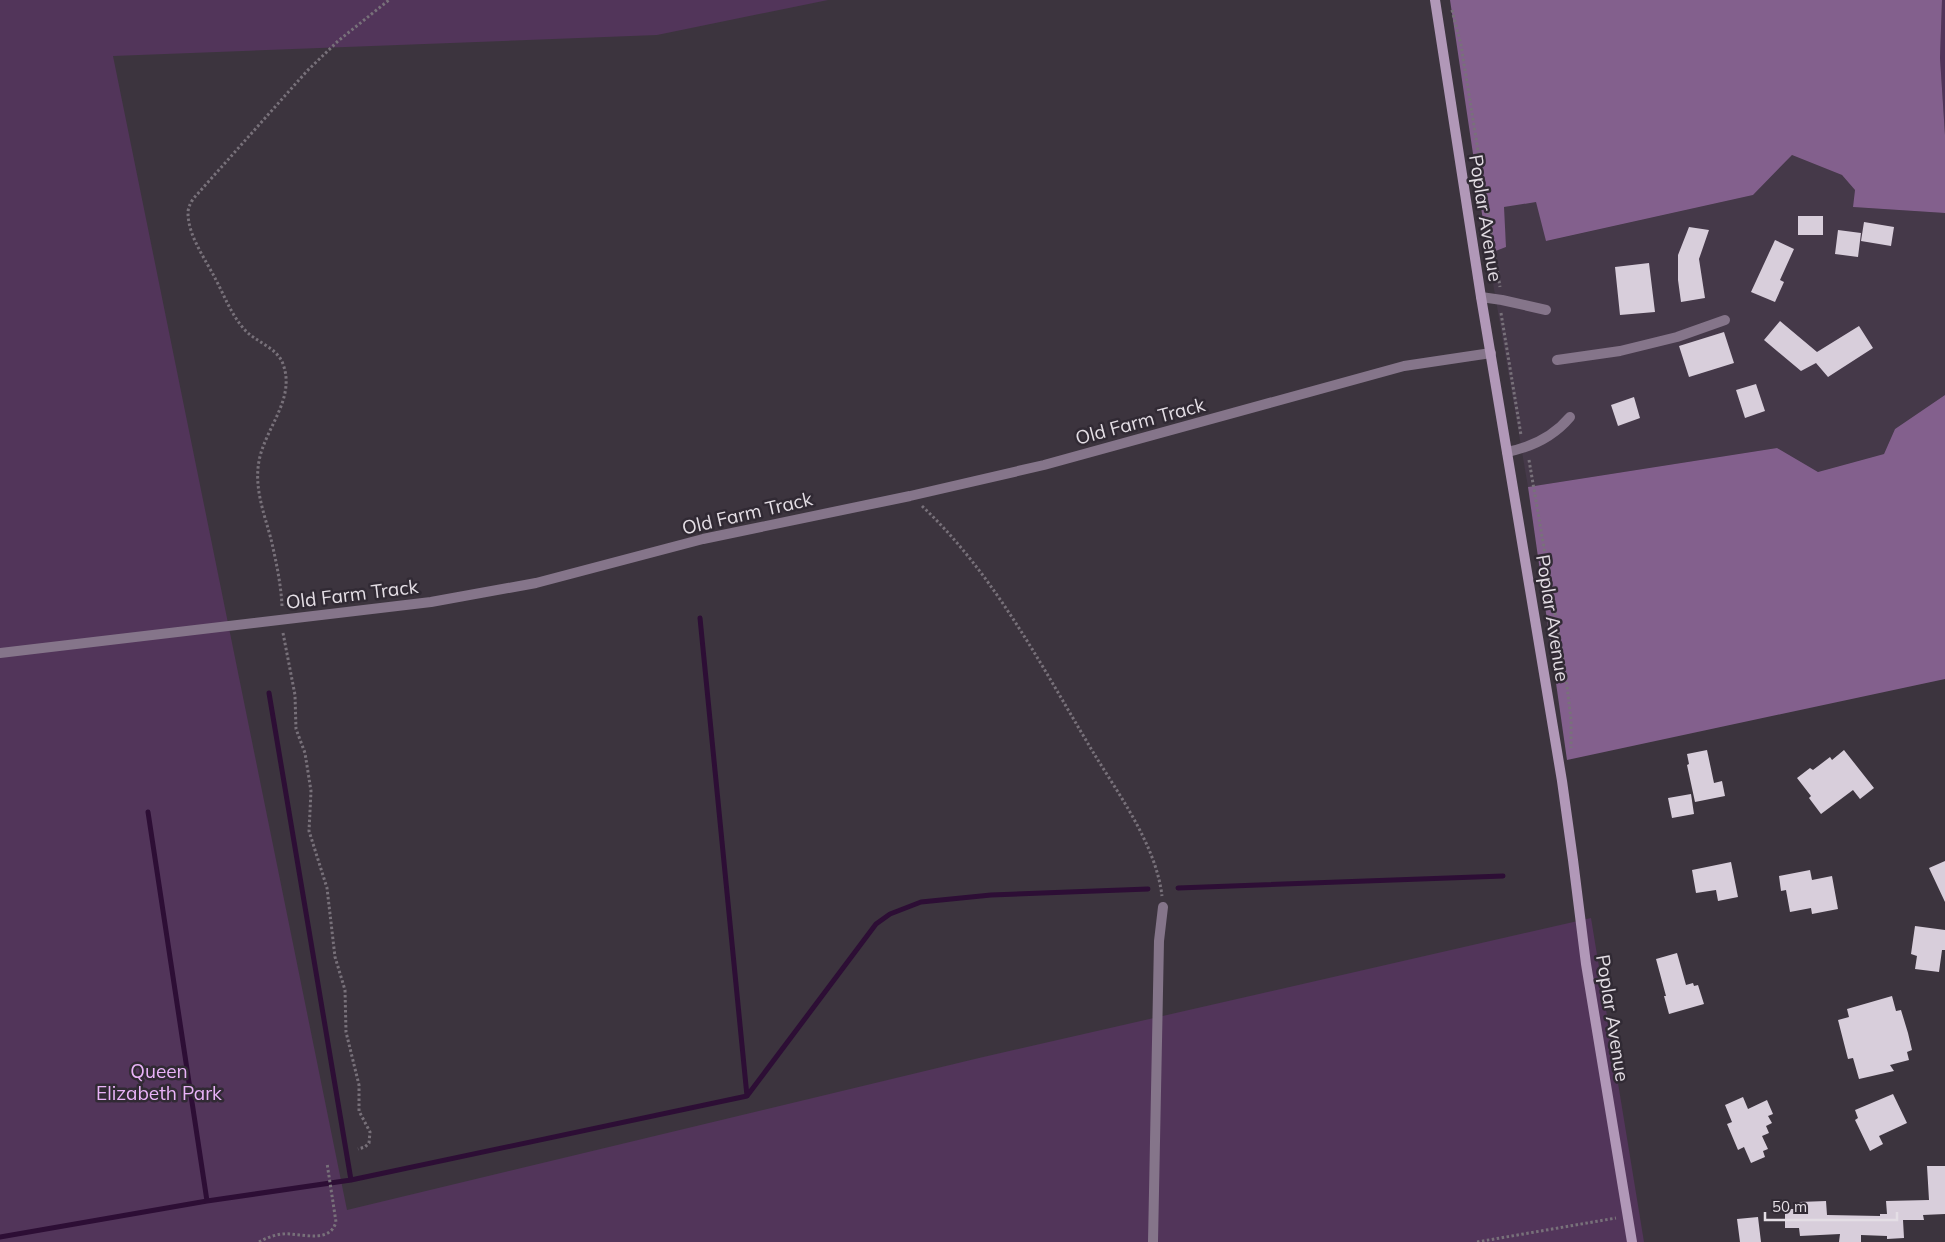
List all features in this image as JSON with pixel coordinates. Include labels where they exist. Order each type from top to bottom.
[{"type":"main road","name":"Poplar Avenue","points":[[1435,0],[1490,353],[1562,781],[1589,984],[1632,1242]]},
{"type":"street","points":[[1481,297],[1546,310]]},
{"type":"street","points":[[1557,360],[1620,351],[1677,337],[1725,320]]},
{"type":"street","name":"Old Farm Track","points":[[0,653],[431,602],[536,583],[703,539],[1044,466],[1404,366],[1490,353]]},
{"type":"street","points":[[1507,452],[1526,448],[1536,443],[1560,428],[1570,417]]},
{"type":"street","points":[[1153,1242],[1159,941],[1163,907]]},
{"type":"path","points":[[358,1149],[370,1143],[370,1132],[359,1110],[359,1085],[346,1032],[344,990],[334,957],[327,888],[309,831],[311,791],[305,753],[296,729],[295,695],[283,639],[281,587],[263,514],[258,481],[259,462],[264,444],[286,392],[284,369],[278,356],[252,337],[232,313],[194,236],[188,212],[193,199],[308,71],[345,35],[389,0]]},
{"type":"path","points":[[910,496],[933,516],[967,556],[1012,616],[1136,823],[1157,874],[1163,907]]},
{"type":"path","points":[[259,1242],[283,1234],[317,1239],[330,1234],[336,1222],[327,1163]]},
{"type":"path","points":[[1477,1242],[1628,1216]]},
{"type":"shaded area","points":[[1450,0],[1942,0],[1940,58],[1945,135],[1945,213],[1853,207],[1855,190],[1842,175],[1792,155],[1753,195],[1546,241],[1536,202],[1504,207],[1506,247],[1488,254]]},
{"type":"shaded area","points":[[1792,155],[1842,175],[1855,190],[1853,207],[1945,213],[1945,395],[1895,429],[1884,454],[1818,472],[1777,448],[1528,487],[1488,254],[1506,247],[1503,207],[1536,201],[1547,241],[1753,195]]},
{"type":"shaded area","points":[[1945,395],[1945,679],[1567,760],[1528,487],[1777,448],[1818,472],[1884,454],[1895,429]]},
{"type":"green space","name":"Queen Elizabeth Park","points":[[0,0],[828,0],[657,35],[113,56],[347,1210],[979,1058],[1591,918],[1644,1242],[0,1242]]},
{"type":"green space","points":[[1942,0],[1945,0],[1945,135],[1940,58]]},
{"type":"building","points":[[1798,216],[1823,216],[1823,235],[1798,235]]},
{"type":"building","points":[[1864,222],[1894,227],[1891,246],[1861,241]]},
{"type":"building","points":[[1689,227],[1709,230],[1699,259],[1705,298],[1681,302],[1678,280],[1678,255]]},
{"type":"building","points":[[1838,230],[1861,233],[1858,257],[1835,254]]},
{"type":"building","points":[[1775,240],[1794,249],[1780,280],[1784,282],[1775,302],[1751,292]]},
{"type":"building","points":[[1649,263],[1655,312],[1620,315],[1615,267]]},
{"type":"building","points":[[1780,321],[1817,352],[1859,326],[1873,348],[1828,377],[1816,363],[1801,371],[1764,340]]},
{"type":"building","points":[[1724,332],[1734,363],[1689,377],[1679,346]]},
{"type":"building","points":[[1756,384],[1765,411],[1745,418],[1736,390]]},
{"type":"building","points":[[1634,397],[1640,418],[1618,426],[1611,405]]},
{"type":"building","points":[[1707,750],[1714,783],[1722,781],[1725,796],[1695,802],[1687,765],[1689,764],[1687,754]]},
{"type":"building","points":[[1844,750],[1874,788],[1860,799],[1853,790],[1821,814],[1809,798],[1811,796],[1797,778],[1810,768],[1813,770],[1830,757],[1832,760]]},
{"type":"building","points":[[1691,794],[1694,814],[1672,818],[1668,798]]},
{"type":"building","points":[[1945,861],[1945,902],[1929,868]]},
{"type":"building","points":[[1731,862],[1738,897],[1718,901],[1716,890],[1696,893],[1692,870]]},
{"type":"building","points":[[1810,870],[1812,880],[1832,876],[1838,909],[1812,914],[1811,908],[1790,912],[1786,890],[1781,891],[1779,876]]},
{"type":"building","points":[[1915,926],[1945,930],[1945,950],[1942,950],[1939,972],[1915,969],[1917,956],[1911,954]]},
{"type":"building","points":[[1677,953],[1686,985],[1693,983],[1694,986],[1698,985],[1704,1004],[1669,1014],[1656,959]]},
{"type":"building","points":[[1892,996],[1896,1011],[1901,1010],[1908,1033],[1912,1050],[1907,1052],[1909,1060],[1890,1065],[1894,1071],[1859,1079],[1853,1058],[1848,1059],[1838,1020],[1849,1017],[1847,1009]]},
{"type":"building","points":[[1893,1094],[1907,1123],[1879,1136],[1883,1144],[1870,1151],[1855,1120],[1858,1118],[1855,1110]]},
{"type":"building","points":[[1743,1097],[1748,1109],[1767,1100],[1773,1114],[1768,1116],[1772,1123],[1766,1126],[1769,1133],[1762,1136],[1768,1149],[1763,1151],[1765,1157],[1751,1163],[1744,1147],[1738,1150],[1727,1124],[1732,1122],[1725,1105]]},
{"type":"building","points":[[1927,1166],[1945,1166],[1945,1214],[1923,1215],[1924,1220],[1903,1220],[1904,1238],[1887,1239],[1887,1236],[1861,1235],[1861,1242],[1839,1242],[1840,1234],[1800,1236],[1799,1228],[1785,1228],[1785,1209],[1799,1209],[1799,1202],[1826,1201],[1827,1215],[1880,1216],[1880,1214],[1887,1214],[1886,1201],[1929,1200]]},
{"type":"building","points":[[1758,1217],[1761,1242],[1740,1242],[1737,1219]]},
{"type":"waterway","points":[[700,618],[747,1096]]},
{"type":"waterway","points":[[269,693],[351,1180]]},
{"type":"waterway","points":[[148,812],[207,1201]]},
{"type":"waterway","points":[[1178,888],[1503,876]]},
{"type":"waterway","points":[[0,1237],[207,1201],[351,1180],[747,1096],[876,924],[890,914],[921,902],[991,895],[1148,889]]}]
